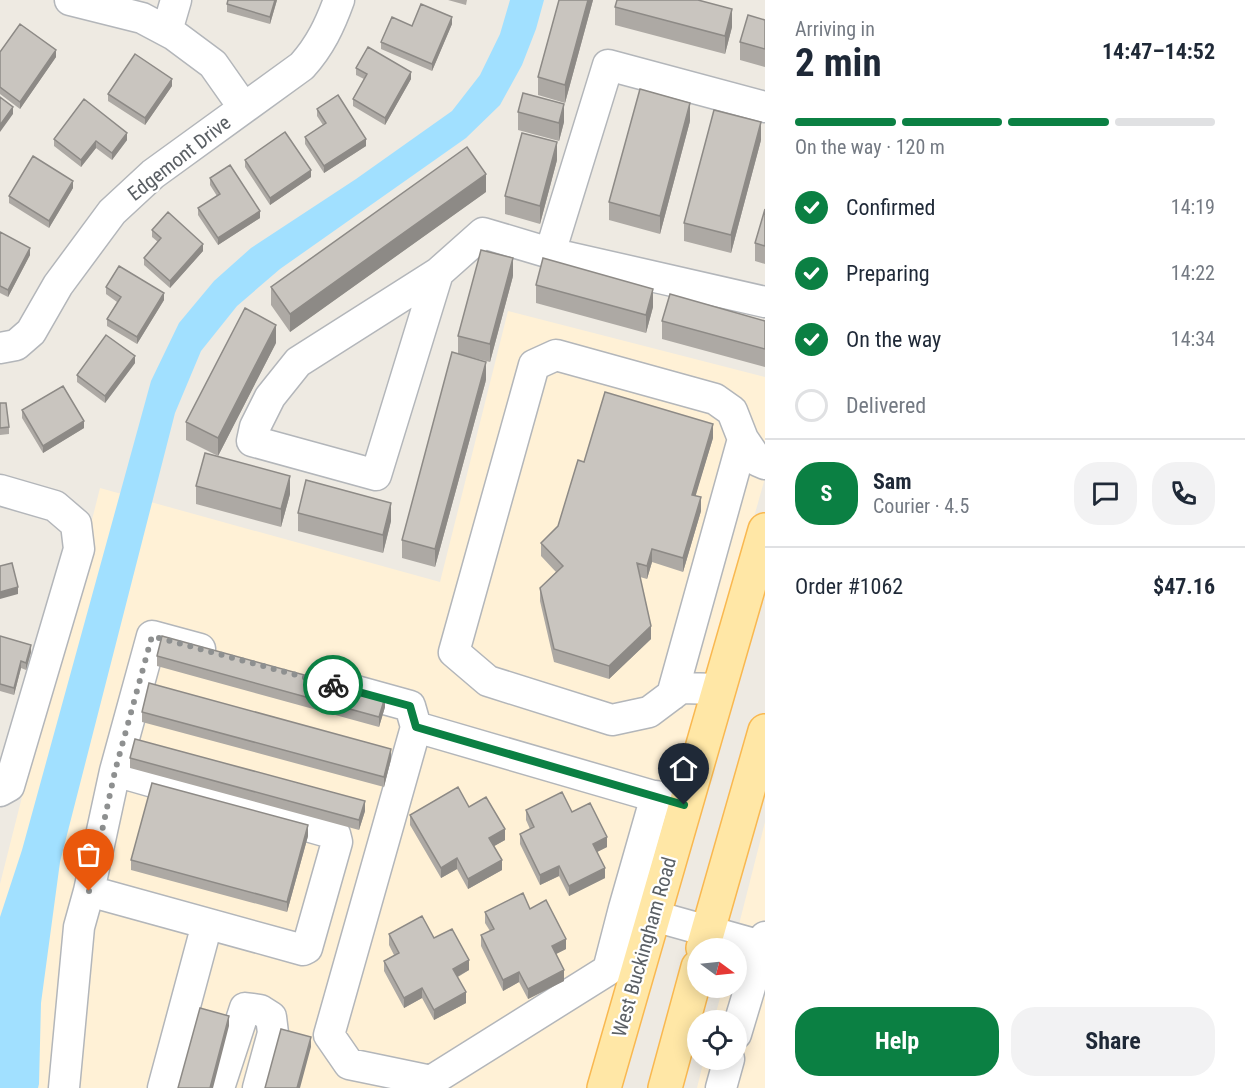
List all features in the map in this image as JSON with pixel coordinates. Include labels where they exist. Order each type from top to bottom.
[{"type":"main road","name":"West Buckingham Road","points":[[604,1088],[638,912],[670,801],[718,689],[765,530]]},
{"type":"main road","points":[[706,938],[765,731]]},
{"type":"main road","points":[[665,1088],[690,998]]},
{"type":"street","points":[[70,0],[142,18],[166,31],[213,64],[244,108]]},
{"type":"street","points":[[166,31],[176,0]]},
{"type":"street","name":"Edgemont Drive","points":[[0,348],[16,345],[31,332],[58,285],[112,212],[153,174],[302,66],[317,49],[331,23],[339,0]]},
{"type":"street","points":[[550,253],[608,65],[765,107]]},
{"type":"street","points":[[438,273],[375,475],[252,441],[255,427],[270,397],[298,362],[438,273],[483,233],[550,253],[765,302]]},
{"type":"street","points":[[718,689],[681,688],[649,712],[612,720],[488,681],[454,652],[534,365],[556,355],[715,399],[732,411],[743,439],[758,461],[765,464]]},
{"type":"street","points":[[672,695],[743,439]]},
{"type":"street","points":[[0,490],[56,506],[76,524],[79,549],[9,786],[0,791]]},
{"type":"street","points":[[64,1088],[79,927],[115,771],[152,636],[231,657]]},
{"type":"street","points":[[321,682],[410,706],[416,727],[329,1035],[350,1064],[431,1081],[608,970],[638,912],[700,938]]},
{"type":"street","points":[[416,727],[670,801]]},
{"type":"street","points":[[89,891],[303,950],[307,948],[338,838],[335,834],[115,771]]},
{"type":"street","points":[[164,1088],[207,924]]},
{"type":"street","points":[[743,1010],[764,943],[747,942]]},
{"type":"street","points":[[219,1088],[244,1008],[260,1010],[271,1017],[273,1033],[258,1088]]},
{"type":"street","points":[[721,1088],[726,1070]]},
{"type":"shaded area","points":[[508,311],[765,377],[765,478],[606,1041],[589,1088],[0,1088],[0,884],[100,488],[440,582]]},
{"type":"shaded area","points":[[765,822],[765,1088],[697,1088],[701,1070],[747,1070],[747,1010],[717,1010],[720,998],[747,998],[747,938],[736,938]]},
{"type":"water","points":[[510,0],[544,0],[522,65],[500,105],[466,138],[280,269],[237,306],[201,351],[175,413],[60,862],[41,1003],[38,1088],[0,1088],[0,917],[22,850],[151,381],[179,323],[214,281],[251,248],[356,179],[452,111],[480,75],[500,34]]},
{"type":"building","points":[[228,0],[275,0],[270,17],[227,4]]},
{"type":"building","points":[[559,0],[588,0],[565,85],[538,77]]},
{"type":"building","points":[[617,0],[698,0],[732,9],[725,36],[615,7]]},
{"type":"building","points":[[421,4],[452,17],[432,64],[381,42],[392,17],[412,26]]},
{"type":"building","points":[[748,15],[765,20],[765,49],[740,42]]},
{"type":"building","points":[[20,24],[56,50],[20,102],[0,87],[0,52]]},
{"type":"building","points":[[368,47],[411,72],[385,118],[353,99],[367,74],[356,68]]},
{"type":"building","points":[[135,54],[172,79],[145,118],[108,94]]},
{"type":"building","points":[[640,89],[690,103],[660,216],[609,202]]},
{"type":"building","points":[[523,93],[564,104],[559,123],[518,112]]},
{"type":"building","points":[[338,95],[366,139],[324,166],[305,137],[326,123],[317,109]]},
{"type":"building","points":[[0,97],[13,107],[0,125]]},
{"type":"building","points":[[84,99],[127,133],[112,153],[96,141],[81,160],[54,139]]},
{"type":"building","points":[[714,110],[761,122],[731,235],[684,223]]},
{"type":"building","points":[[285,132],[311,170],[270,198],[245,160]]},
{"type":"building","points":[[522,133],[557,142],[540,206],[505,196]]},
{"type":"building","points":[[467,147],[486,174],[290,314],[271,287]]},
{"type":"building","points":[[33,156],[73,181],[49,221],[9,196]]},
{"type":"building","points":[[230,165],[260,211],[218,238],[198,208],[220,194],[210,178]]},
{"type":"building","points":[[765,209],[765,246],[755,243]]},
{"type":"building","points":[[168,212],[203,244],[170,281],[144,258],[161,238],[152,230]]},
{"type":"building","points":[[0,232],[30,248],[8,290],[0,286]]},
{"type":"building","points":[[481,250],[513,258],[490,344],[458,336]]},
{"type":"building","points":[[543,258],[653,289],[646,315],[536,285]]},
{"type":"building","points":[[119,266],[164,293],[137,337],[107,319],[121,297],[106,287]]},
{"type":"building","points":[[670,294],[765,321],[765,349],[662,321]]},
{"type":"building","points":[[245,308],[276,325],[218,438],[186,422]]},
{"type":"building","points":[[106,335],[135,356],[105,396],[77,375]]},
{"type":"building","points":[[452,352],[486,362],[435,549],[402,540]]},
{"type":"building","points":[[63,386],[84,421],[43,446],[22,410]]},
{"type":"building","points":[[605,392],[713,424],[692,495],[701,497],[683,558],[652,549],[647,566],[637,563],[651,626],[609,666],[554,649],[540,588],[563,566],[541,543],[558,526],[578,460],[584,462]]},
{"type":"building","points":[[0,403],[6,403],[9,427],[0,428]]},
{"type":"building","points":[[205,453],[290,476],[281,509],[196,486]]},
{"type":"building","points":[[306,480],[391,503],[383,535],[298,513]]},
{"type":"building","points":[[12,563],[18,587],[0,592],[0,566]]},
{"type":"building","points":[[0,636],[31,645],[26,663],[21,661],[14,688],[0,684]]},
{"type":"building","points":[[162,636],[385,697],[379,717],[157,656]]},
{"type":"building","points":[[149,683],[391,749],[384,777],[142,712]]},
{"type":"building","points":[[135,739],[365,801],[359,820],[130,758]]},
{"type":"building","points":[[152,783],[308,825],[287,902],[131,860]]},
{"type":"building","points":[[458,787],[469,807],[486,797],[505,829],[489,838],[502,860],[468,879],[457,858],[441,868],[410,815]]},
{"type":"building","points":[[562,792],[572,812],[590,803],[607,837],[593,844],[605,868],[569,886],[559,866],[540,875],[520,834],[534,827],[526,810]]},
{"type":"building","points":[[523,893],[530,909],[546,900],[566,939],[552,946],[564,970],[528,989],[519,972],[503,980],[481,935],[494,929],[485,912]]},
{"type":"building","points":[[422,916],[434,938],[452,929],[469,960],[453,969],[466,992],[434,1010],[422,988],[404,998],[384,961],[399,953],[389,934]]},
{"type":"building","points":[[200,1008],[229,1016],[210,1088],[178,1088]]},
{"type":"building","points":[[281,1029],[311,1037],[297,1088],[265,1088]]},
{"type":"way so far","points":[[89,891],[115,771],[152,636],[333,685]]},
{"type":"route","points":[[333,685],[410,706],[416,727],[684,805]]}]
